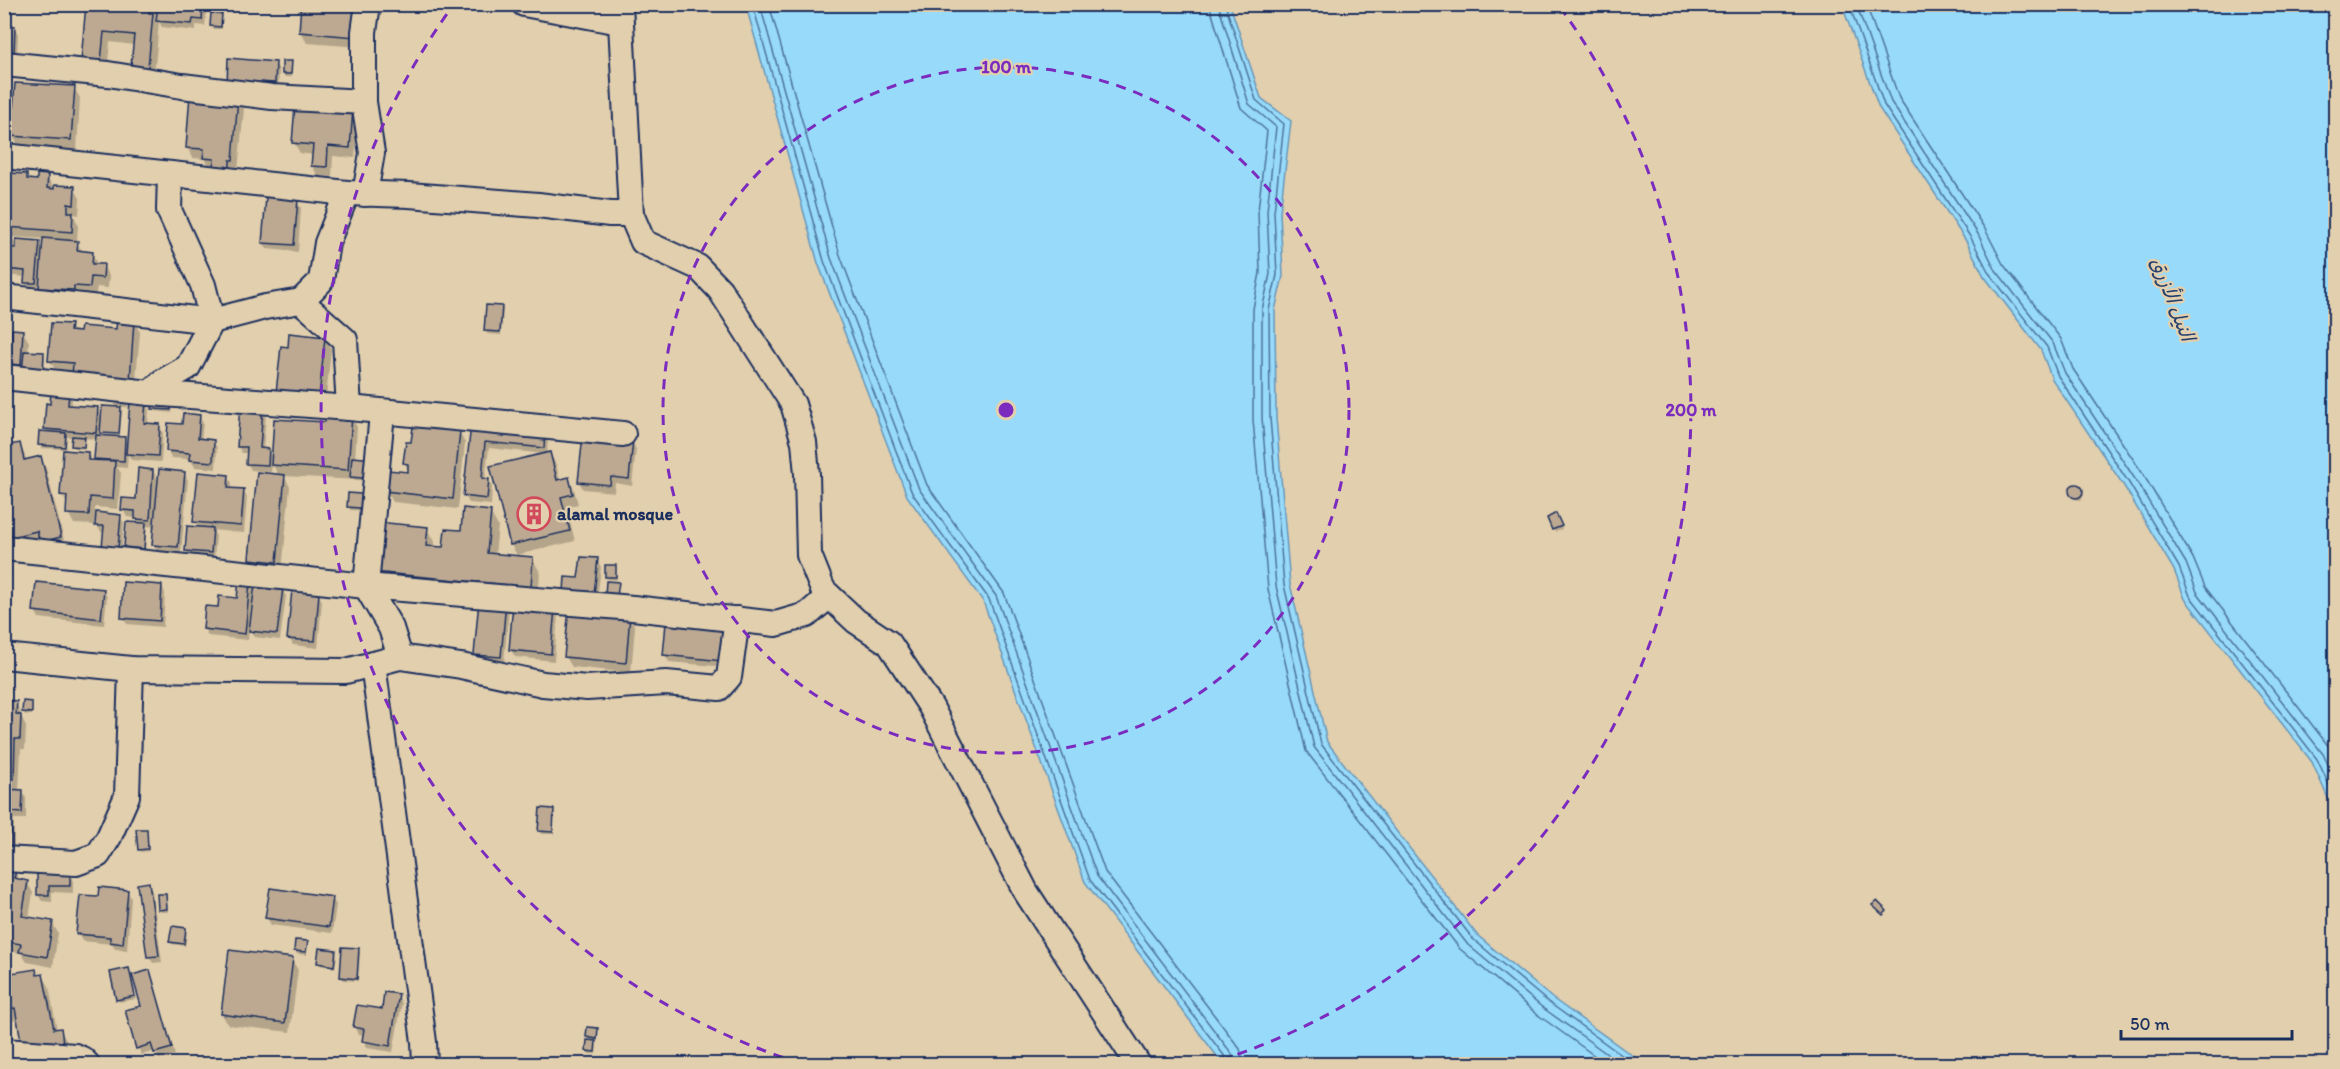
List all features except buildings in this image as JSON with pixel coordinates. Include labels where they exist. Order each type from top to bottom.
[{"type":"street","points":[[4,297],[212,321],[265,307],[301,301],[321,281],[327,243],[356,193],[372,153],[364,102],[364,32],[368,4]]},
{"type":"street","points":[[524,4],[620,13],[631,214],[644,242],[698,267],[720,290],[793,404],[804,442],[809,555],[823,590],[856,621],[889,643],[932,707],[1026,892],[1137,1065]]},
{"type":"street","points":[[4,64],[108,74],[272,97],[364,102]]},
{"type":"street","points":[[4,156],[356,193],[631,214]]},
{"type":"street","points":[[150,393],[162,382],[189,367],[212,321],[203,285],[169,210],[170,174]]},
{"type":"street","points":[[301,301],[345,340],[349,408]]},
{"type":"street","points":[[4,377],[150,393],[349,408],[382,413],[623,434]]},
{"type":"street","points":[[382,413],[366,586],[391,628],[400,657]]},
{"type":"street","points":[[4,548],[366,586],[524,598],[776,624],[807,615],[829,596]]},
{"type":"street","points":[[4,656],[131,669],[346,671],[400,657],[461,666],[543,684],[587,688],[666,683],[719,688],[729,677],[736,619]]},
{"type":"street","points":[[373,664],[425,1053],[408,1065]]},
{"type":"street","points":[[4,859],[76,863],[98,855],[109,837],[127,796],[131,669]]},
{"type":"street","points":[[4,1051],[75,1056],[87,1065]]},
{"type":"water","points":[[749,4],[1230,5],[1261,98],[1291,121],[1280,212],[1283,276],[1275,310],[1276,418],[1290,584],[1327,742],[1477,935],[1552,998],[1644,1064],[1223,1064],[1085,882],[983,601],[907,496],[818,263],[748,13]]},
{"type":"water","name":"النيل الأزرق","points":[[1842,5],[2335,5],[2335,814],[2312,762],[2185,599],[2174,570],[2124,486],[2052,379],[2041,350],[1984,276],[1966,241],[1879,108]]},
{"type":"place","name":"alamal mosque","points":[[534,514]]}]
